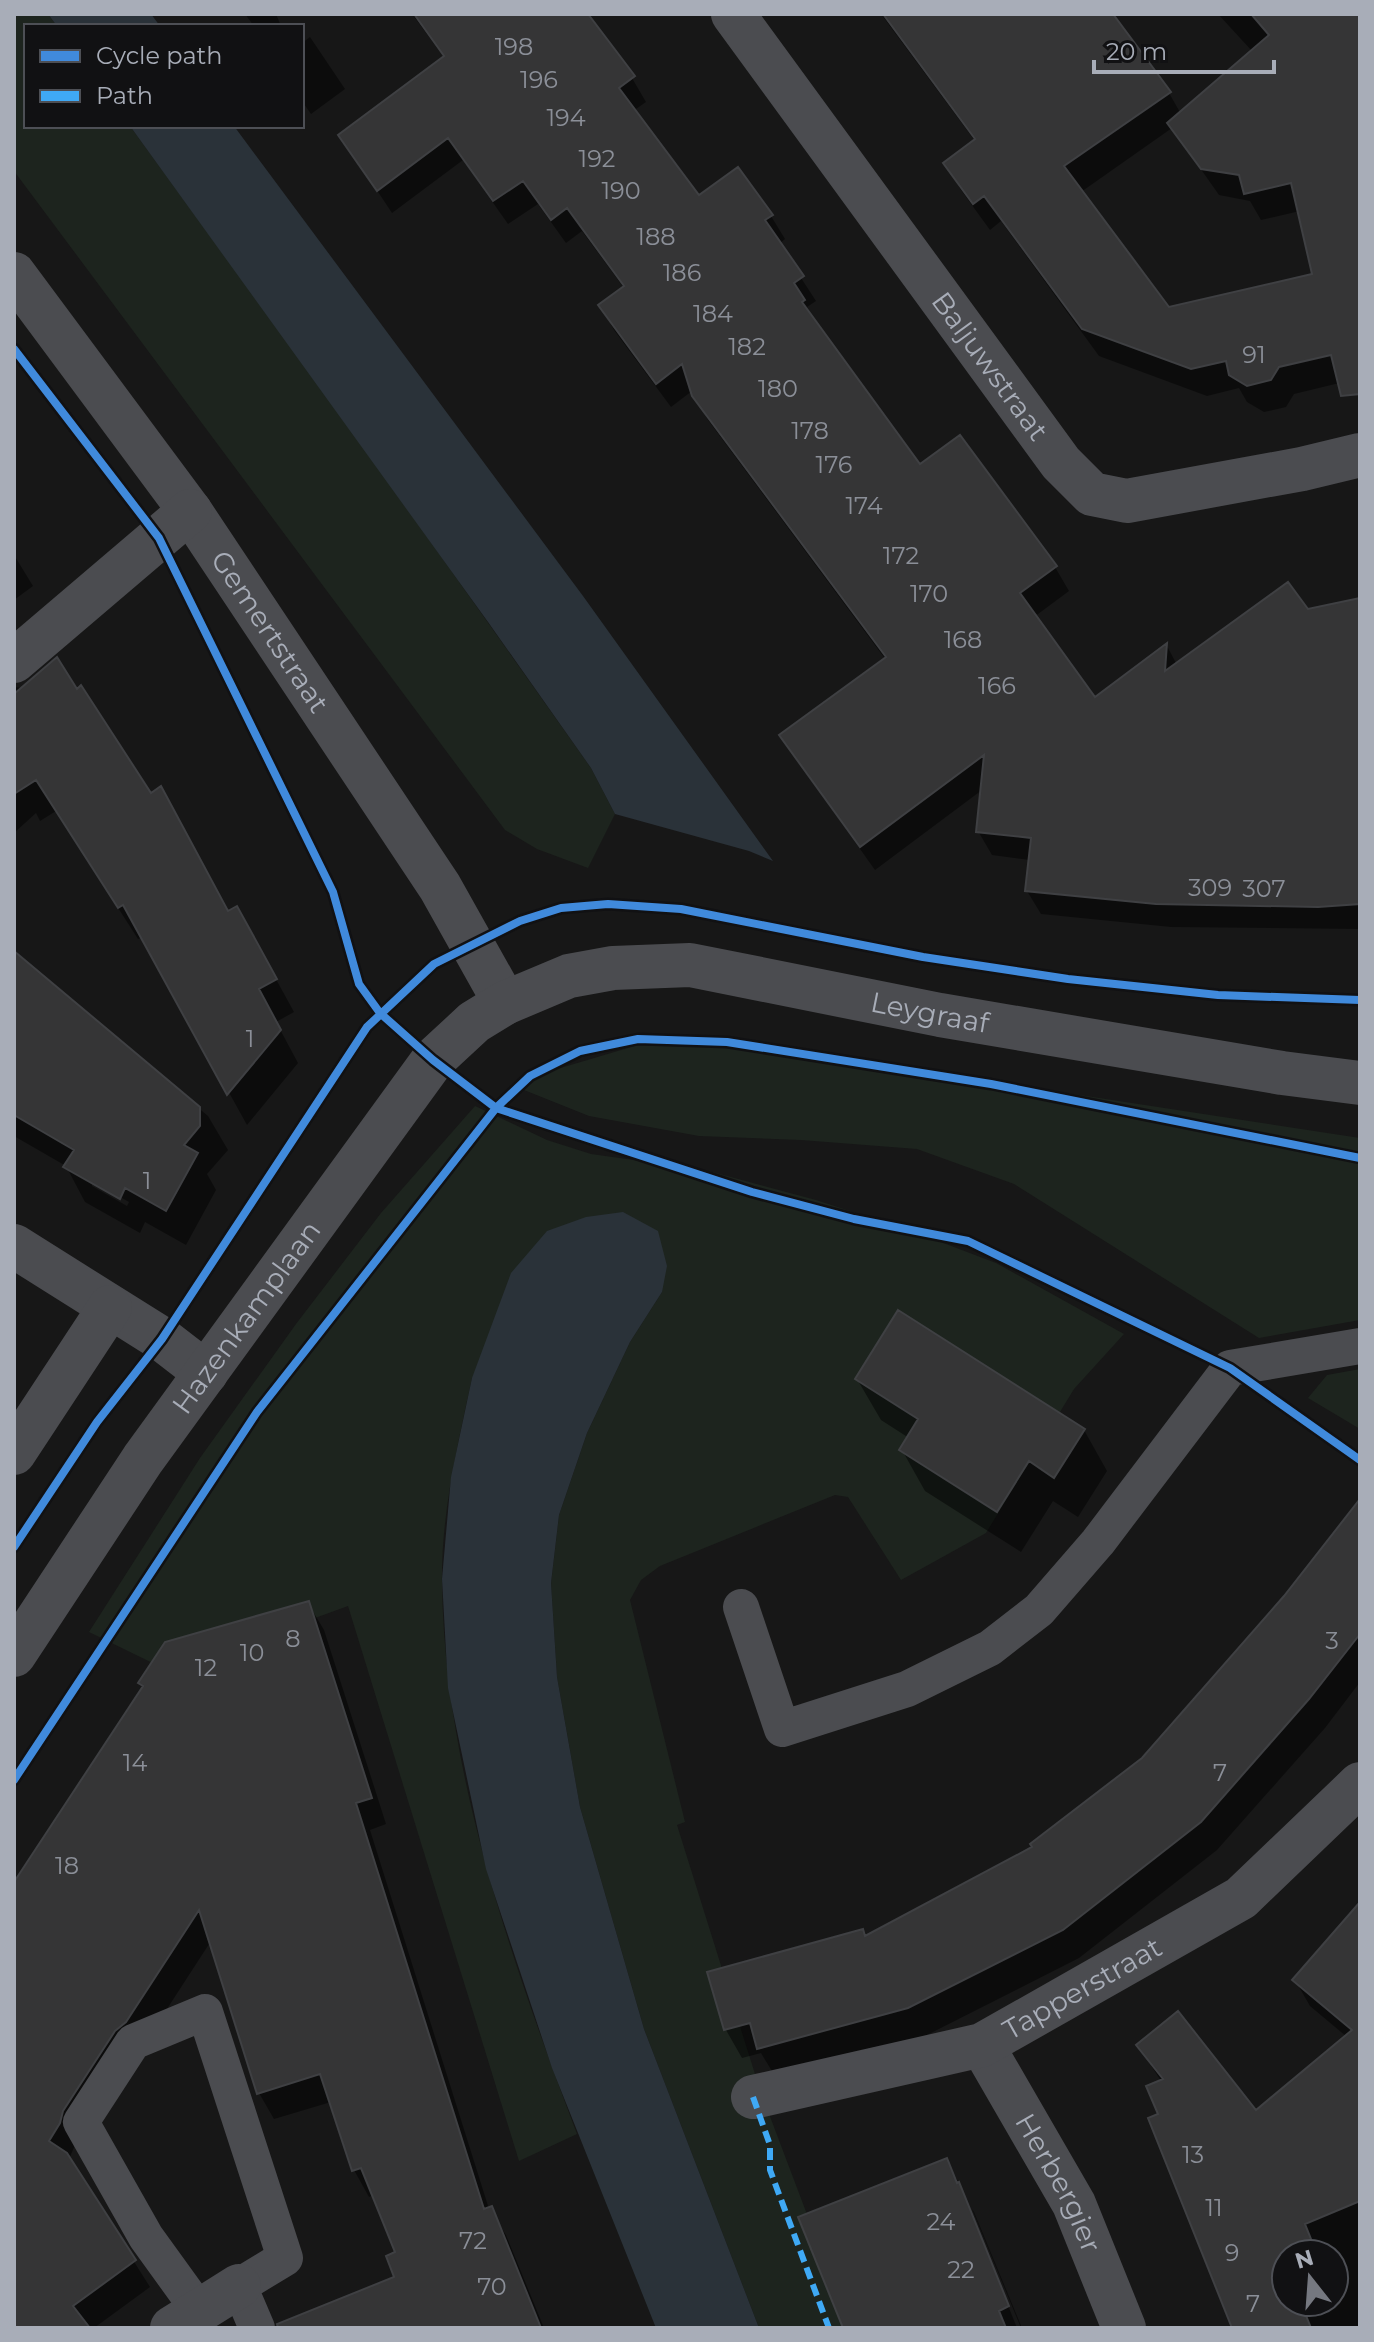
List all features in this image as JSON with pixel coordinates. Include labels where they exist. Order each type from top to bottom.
[{"type":"street","name":"Baljuwstraat","points":[[733,14],[1061,463],[1092,494],[1127,501],[1302,469],[1360,455]]},
{"type":"street","name":"Gemertstraat","points":[[14,274],[190,511],[440,887],[505,1003]]},
{"type":"street","points":[[14,661],[190,511]]},
{"type":"street","name":"Leygraaf","points":[[505,1003],[569,976],[613,968],[690,965],[940,1015],[1282,1073],[1360,1083]]},
{"type":"street","name":"Hazenkamplaan","points":[[14,1655],[143,1459],[433,1060],[474,1022],[505,1003]]},
{"type":"street","points":[[14,1246],[162,1339],[206,1373]]},
{"type":"street","points":[[14,1453],[110,1307]]},
{"type":"street","name":"Tapperstraat","points":[[753,2097],[982,2045],[1241,1898],[1356,1795]]},
{"type":"street","name":"Herbergier","points":[[982,2045],[1074,2204],[1124,2328]]},
{"type":"street","points":[[185,2319],[239,2286]]},
{"type":"lane","points":[[741,1607],[782,1729],[907,1689],[990,1648],[1039,1610],[1098,1542],[1230,1368],[1360,1346]]},
{"type":"lane","points":[[185,2319],[146,2237],[81,2122],[133,2042],[205,2012],[285,2258],[239,2286],[257,2328]]},
{"type":"shaded area","points":[[14,14],[48,14],[56,24],[24,24],[24,128],[131,128],[345,421],[591,768],[615,814],[588,868],[537,849],[505,830],[14,171]]},
{"type":"shaded area","points":[[48,14],[151,14],[158,24],[56,24]]},
{"type":"shaded area","points":[[131,128],[235,128],[583,596],[773,861],[749,851],[615,814],[591,768]]},
{"type":"shaded area","points":[[692,1042],[826,1056],[1360,1138],[1360,1320],[1259,1338],[1014,1184],[917,1149],[699,1136],[589,1116],[519,1088],[537,1075],[638,1045]]},
{"type":"shaded area","points":[[475,1106],[547,1140],[591,1154],[705,1170],[816,1200],[917,1233],[996,1263],[1124,1334],[1074,1389],[986,1533],[901,1580],[848,1497],[835,1495],[660,1566],[641,1580],[630,1600],[685,1822],[677,1825],[760,2090],[850,2328],[759,2328],[644,2029],[580,1807],[557,1677],[551,1583],[559,1515],[587,1433],[630,1342],[662,1292],[472,1378],[444,1530],[442,1582],[446,1653],[468,1794],[506,1932],[577,2134],[519,2161],[348,1606],[169,1671],[89,1632],[200,1458],[296,1324],[381,1213]]},
{"type":"shaded area","points":[[623,1212],[658,1231],[667,1266],[662,1292],[630,1342],[587,1433],[559,1515],[551,1583],[557,1677],[580,1807],[644,2029],[759,2328],[656,2328],[552,2068],[486,1869],[448,1688],[442,1579],[451,1477],[472,1378],[511,1273],[547,1231],[586,1217]]},
{"type":"shaded area","points":[[1360,1369],[1360,1429],[1308,1398],[1327,1375]]},
{"type":"building","points":[[414,14],[588,14],[635,76],[619,88],[699,195],[738,167],[773,215],[765,220],[804,276],[794,283],[805,300],[802,302],[920,464],[960,435],[1057,566],[1020,593],[1095,697],[1167,643],[1165,671],[1288,582],[1308,609],[1360,598],[1360,904],[1318,907],[1156,904],[1025,891],[1031,838],[976,832],[984,755],[860,847],[779,735],[886,657],[692,396],[682,364],[656,384],[598,305],[624,286],[567,208],[551,220],[523,181],[493,201],[448,138],[377,191],[338,135],[444,56]]},
{"type":"building","points":[[883,14],[1113,14],[1171,92],[1064,166],[1169,307],[1312,274],[1291,183],[1244,194],[1239,175],[1201,169],[1167,123],[1269,35],[1251,14],[1360,14],[1360,394],[1341,396],[1331,355],[1279,367],[1271,380],[1247,386],[1229,375],[1226,361],[1191,369],[1082,329],[984,196],[973,204],[943,163],[975,139]]},
{"type":"building","points":[[57,657],[77,689],[81,685],[151,793],[161,786],[228,911],[237,906],[277,979],[259,989],[281,1030],[227,1095],[123,905],[118,908],[36,780],[14,794],[14,694]]},
{"type":"building","points":[[14,951],[200,1107],[200,1126],[184,1145],[198,1153],[166,1211],[125,1188],[120,1199],[63,1167],[74,1150],[14,1115]]},
{"type":"building","points":[[898,1310],[1085,1429],[1054,1478],[1029,1461],[997,1512],[899,1450],[918,1419],[855,1379]]},
{"type":"building","points":[[1360,1499],[1360,1634],[1309,1699],[1201,1822],[1063,1930],[908,2008],[757,2049],[750,2023],[724,2030],[707,1972],[863,1929],[865,1936],[1032,1847],[1030,1844],[1142,1758],[1284,1596]]},
{"type":"building","points":[[309,1601],[372,1798],[356,1803],[484,2209],[492,2206],[541,2328],[278,2328],[277,2324],[394,2277],[386,2256],[395,2252],[361,2168],[352,2171],[320,2074],[257,2094],[199,1910],[63,2111],[49,2141],[67,2153],[136,2260],[73,2306],[90,2328],[14,2328],[14,1882],[143,1686],[138,1683],[165,1642]]},
{"type":"building","points":[[1360,1902],[1360,2201],[1305,2224],[1311,2238],[1270,2238],[1270,2318],[1307,2318],[1311,2328],[1232,2328],[1148,2118],[1158,2114],[1146,2086],[1163,2079],[1136,2045],[1178,2011],[1256,2110],[1352,2030],[1292,1980]]},
{"type":"building","points":[[947,2158],[1009,2306],[999,2311],[1006,2328],[843,2328],[798,2217]]},
{"type":"marked path","points":[[753,2097],[770,2145],[770,2170],[829,2328]]},
{"type":"cycle path","points":[[14,349],[159,538],[333,892],[359,984],[380,1013],[433,1060],[496,1108],[752,1192],[854,1219],[968,1241],[1230,1368],[1360,1460]]},
{"type":"cycle path","points":[[14,1547],[97,1422],[162,1339],[367,1027],[434,964],[520,921],[561,908],[608,904],[681,909],[923,957],[1068,979],[1218,995],[1360,1000]]},
{"type":"cycle path","points":[[14,1780],[257,1412],[496,1108],[530,1076],[580,1051],[638,1039],[727,1042],[991,1084],[1360,1158]]}]
